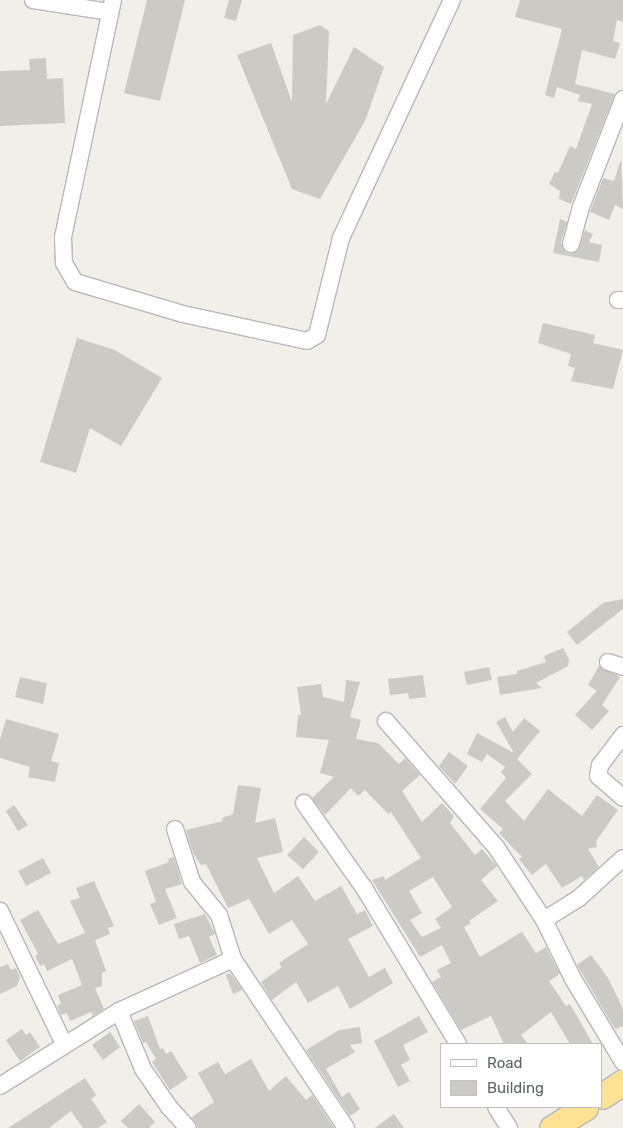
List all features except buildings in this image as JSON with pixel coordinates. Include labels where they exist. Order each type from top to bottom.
[{"type":"highway","points":[[603,1095],[623,1082]]},
{"type":"highway","points":[[552,1128],[583,1108]]},
{"type":"street","points":[[33,0],[112,6],[63,237],[64,263],[75,282],[183,314],[307,341],[317,335],[341,238],[452,0]]},
{"type":"street","points":[[571,244],[581,207],[617,134],[623,99]]},
{"type":"street","points":[[386,721],[496,847],[544,920],[573,979],[623,1062]]},
{"type":"street","points":[[623,735],[600,765],[598,776],[623,798]]},
{"type":"street","points":[[304,803],[364,888],[457,1043]]},
{"type":"street","points":[[175,829],[192,882],[219,915],[233,959],[346,1128]]},
{"type":"street","points":[[544,920],[579,898],[623,858]]},
{"type":"street","points":[[0,911],[64,1044]]},
{"type":"street","points":[[0,1086],[119,1011],[233,959]]},
{"type":"street","points":[[119,1011],[143,1069],[168,1107],[188,1128]]},
{"type":"street","points":[[497,1108],[509,1128]]}]
